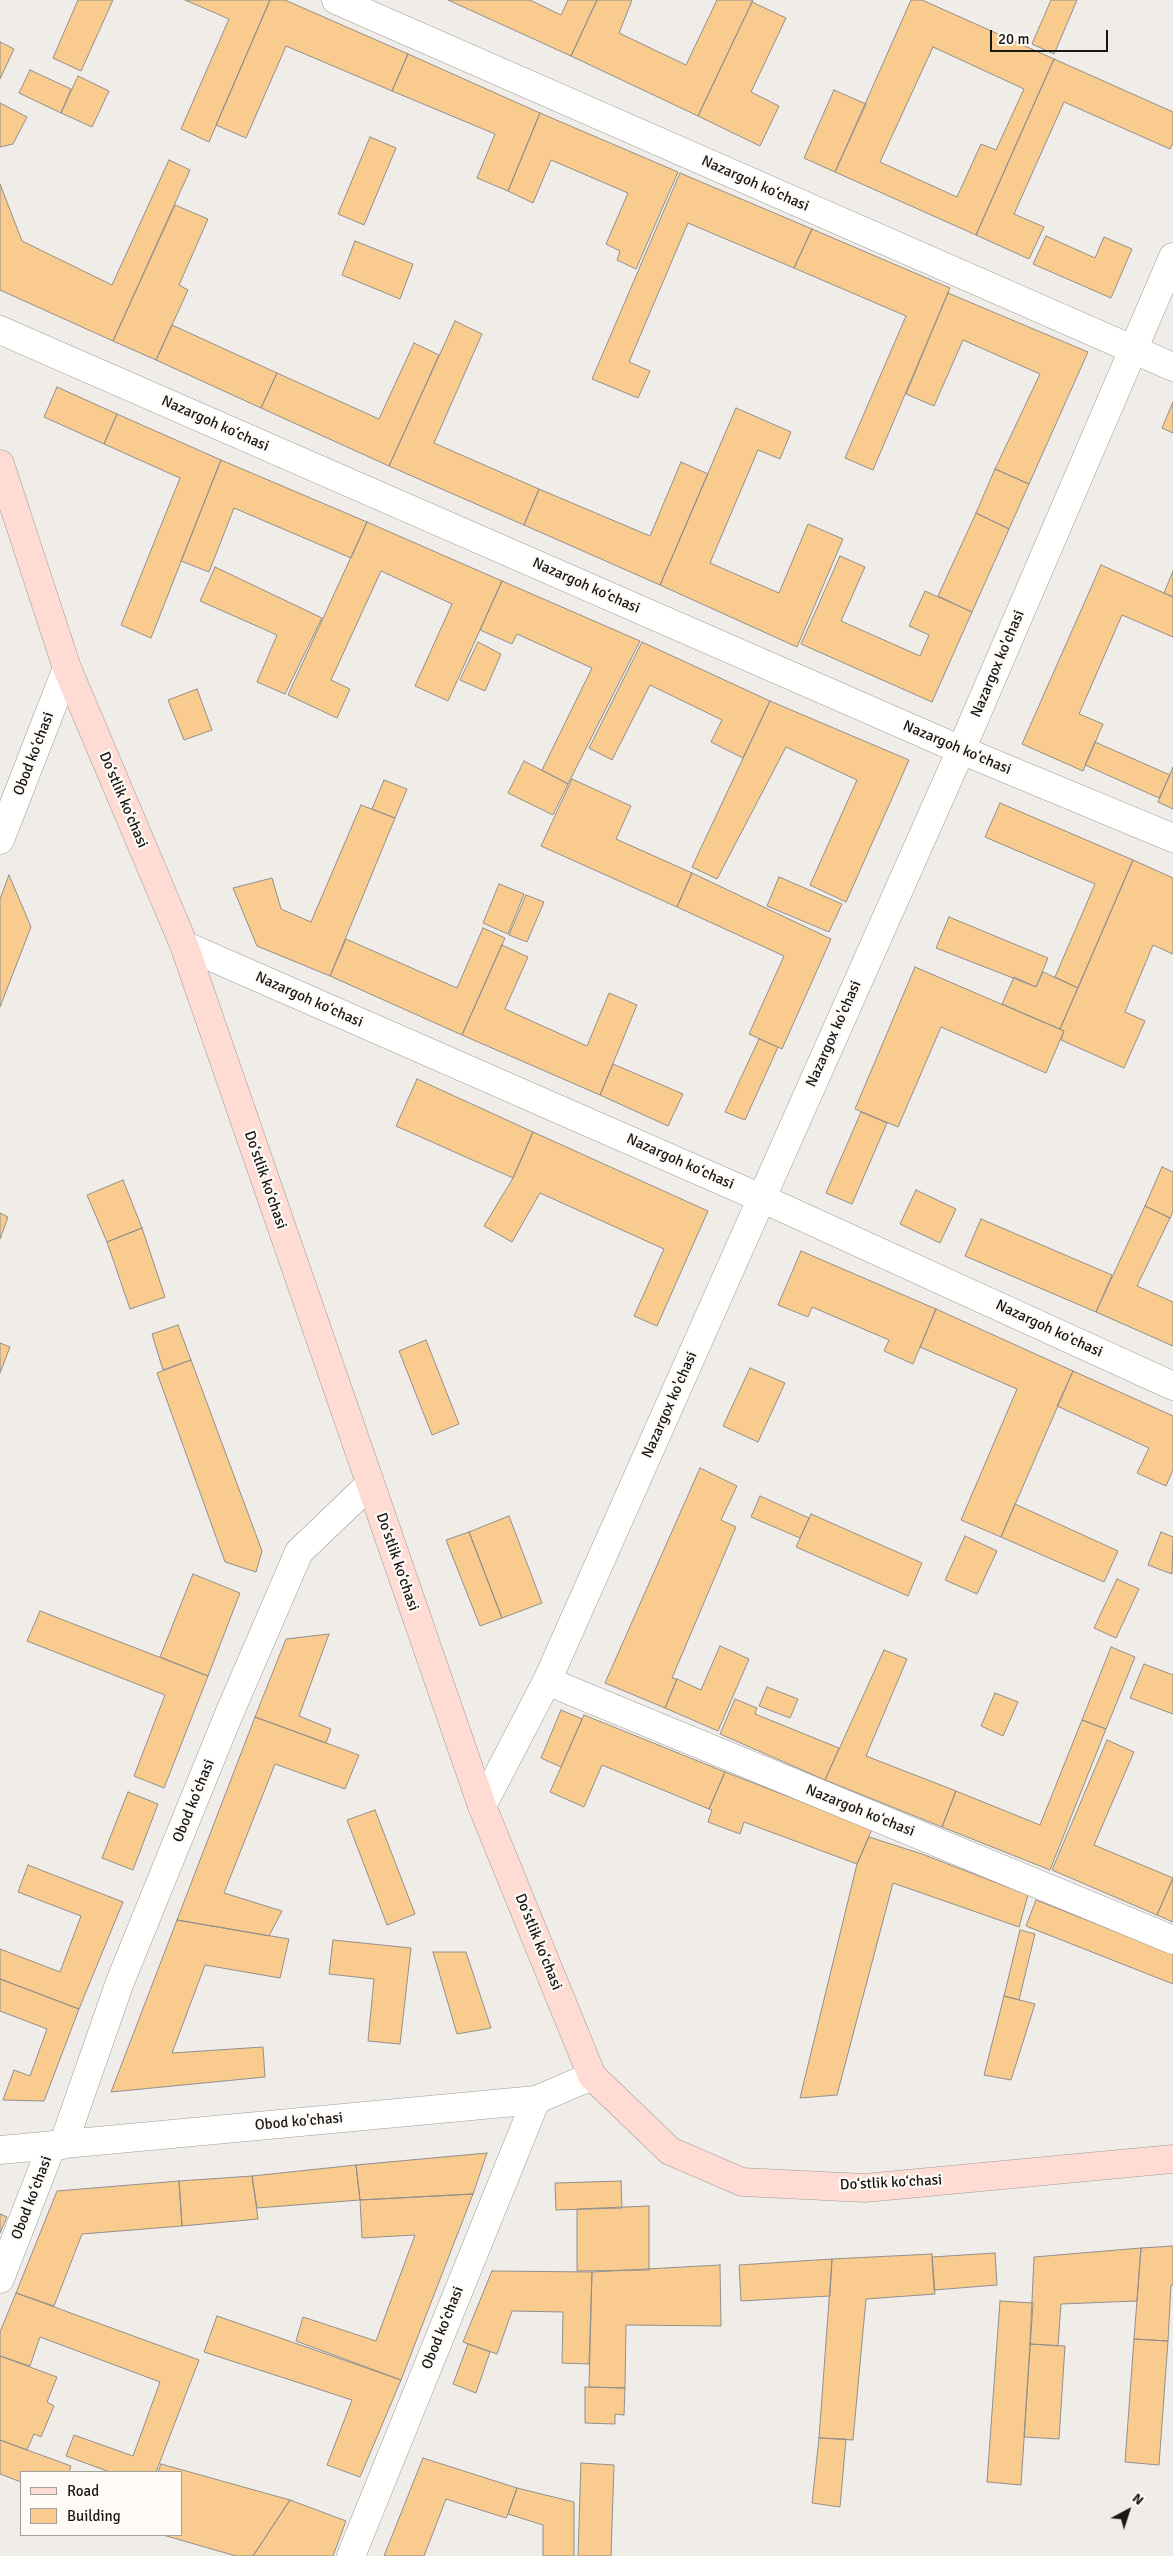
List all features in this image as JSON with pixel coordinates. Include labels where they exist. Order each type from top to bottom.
[{"type":"street","name":"Nazargoh koʻchasi","points":[[336,0],[1173,367]]},
{"type":"street","name":"Nazargox ko'chasi","points":[[482,1806],[547,1681],[961,750],[1173,257]]},
{"type":"street","name":"Nazargoh koʻchasi","points":[[0,330],[961,750],[1173,838]]},
{"type":"street","name":"Doʻstlik koʻchasi","points":[[0,464],[68,668],[184,945],[482,1806],[592,2076],[670,2151],[742,2182],[864,2188],[1173,2159]]},
{"type":"street","name":"Obod koʻchasi","points":[[0,840],[68,668]]},
{"type":"street","name":"Nazargoh koʻchasi","points":[[184,945],[761,1198],[1173,1386]]},
{"type":"street","name":"Obod koʻchasi","points":[[0,2279],[57,2145],[120,1982],[229,1714],[299,1552],[370,1484]]},
{"type":"street","name":"Nazargoh koʻchasi","points":[[547,1681],[1173,1940]]},
{"type":"street","name":"Obod ko'chasi","points":[[0,2150],[536,2100],[592,2076]]},
{"type":"street","name":"Obod koʻchasi","points":[[351,2556],[536,2100]]},
{"type":"building","points":[[78,0],[113,0],[81,71],[53,58]]},
{"type":"building","points":[[185,0],[270,0],[209,142],[181,129],[229,19]]},
{"type":"building","points":[[270,0],[285,0],[408,54],[392,91],[286,46],[246,138],[216,125]]},
{"type":"building","points":[[448,0],[530,0],[561,15],[568,0],[597,0],[571,56]]},
{"type":"building","points":[[597,0],[632,0],[619,33],[686,65],[717,0],[753,0],[698,116],[571,56]]},
{"type":"building","points":[[911,0],[922,0],[1054,59],[976,235],[835,172]],"holes":[[[933,47],[1024,89],[996,150],[981,144],[957,197],[880,162]]]},
{"type":"building","points":[[1051,0],[1077,0],[1054,54],[1032,44]]},
{"type":"building","points":[[752,2],[786,18],[751,92],[779,106],[760,146],[698,116]]},
{"type":"building","points":[[0,42],[14,49],[0,79]]},
{"type":"building","points":[[408,54],[540,113],[508,191],[477,178],[495,134],[392,91]]},
{"type":"building","points":[[1054,59],[1173,112],[1173,143],[1170,149],[1064,102],[1014,214],[1044,227],[1029,259],[976,235]]},
{"type":"building","points":[[30,70],[71,89],[61,113],[19,93]]},
{"type":"building","points":[[78,76],[109,91],[92,127],[61,113]]},
{"type":"building","points":[[834,90],[866,104],[835,172],[804,158]]},
{"type":"building","points":[[0,103],[27,117],[13,144],[0,147]]},
{"type":"building","points":[[540,113],[678,172],[636,269],[617,260],[620,251],[606,244],[628,193],[551,160],[533,203],[508,191]]},
{"type":"building","points":[[370,137],[396,148],[364,225],[338,214]]},
{"type":"building","points":[[169,160],[190,170],[113,341],[0,290],[0,184],[22,241],[112,285]]},
{"type":"building","points":[[680,173],[812,229],[794,268],[688,223],[629,362],[650,371],[638,398],[592,379]]},
{"type":"building","points":[[175,205],[208,219],[179,285],[188,290],[156,360],[113,341]]},
{"type":"building","points":[[812,229],[950,288],[873,470],[845,458],[906,316],[794,268]]},
{"type":"building","points":[[1046,236],[1095,258],[1104,237],[1132,249],[1111,298],[1033,264]]},
{"type":"building","points":[[355,241],[413,264],[400,299],[342,275]]},
{"type":"building","points":[[948,293],[1088,352],[1029,484],[995,469],[1040,374],[963,340],[934,406],[906,394]]},
{"type":"building","points":[[455,321],[482,334],[434,443],[539,489],[524,525],[389,466]]},
{"type":"building","points":[[172,325],[277,373],[261,408],[156,360]]},
{"type":"building","points":[[414,343],[439,355],[389,466],[261,408],[277,373],[379,419]]},
{"type":"building","points":[[57,387],[117,414],[104,444],[44,417]]},
{"type":"building","points":[[1173,402],[1173,433],[1162,428]]},
{"type":"building","points":[[736,408],[791,432],[780,459],[758,450],[710,563],[779,593],[808,524],[843,539],[797,647],[660,585]]},
{"type":"building","points":[[117,414],[221,460],[151,638],[121,625],[180,478],[104,444]]},
{"type":"building","points":[[221,460],[367,522],[351,558],[234,508],[209,572],[181,561]]},
{"type":"building","points":[[681,462],[708,474],[660,585],[524,525],[539,489],[650,536]]},
{"type":"building","points":[[995,469],[1029,484],[1009,529],[976,513]]},
{"type":"building","points":[[976,513],[1009,529],[972,612],[938,596]]},
{"type":"building","points":[[367,522],[502,581],[448,701],[415,686],[452,604],[381,571],[331,680],[350,689],[337,718],[288,695]]},
{"type":"building","points":[[840,556],[865,567],[841,621],[920,656],[929,635],[909,626],[925,591],[972,612],[932,702],[801,644]]},
{"type":"building","points":[[1101,565],[1173,597],[1173,637],[1122,615],[1079,714],[1103,724],[1083,771],[1022,744]]},
{"type":"building","points":[[215,567],[322,618],[285,694],[257,682],[277,635],[200,601]]},
{"type":"building","points":[[1173,571],[1173,597],[1164,593]]},
{"type":"building","points":[[502,581],[640,641],[568,784],[542,770],[592,668],[517,634],[512,644],[480,630]]},
{"type":"building","points":[[478,642],[501,654],[485,691],[460,680]]},
{"type":"building","points":[[642,642],[770,701],[743,758],[711,742],[722,720],[650,685],[612,760],[589,748]]},
{"type":"building","points":[[197,689],[212,730],[184,740],[168,700]]},
{"type":"building","points":[[770,701],[909,760],[846,902],[810,885],[857,780],[786,747],[717,879],[692,867]]},
{"type":"building","points":[[1095,742],[1170,775],[1159,798],[1085,765]]},
{"type":"building","points":[[524,761],[568,784],[553,815],[508,793]]},
{"type":"building","points":[[1173,767],[1173,809],[1158,802]]},
{"type":"building","points":[[572,779],[631,806],[616,839],[692,873],[677,907],[541,846]]},
{"type":"building","points":[[384,780],[407,789],[395,818],[372,809]]},
{"type":"building","points":[[1000,803],[1133,860],[1078,988],[1055,977],[1095,884],[985,837]]},
{"type":"building","points":[[361,805],[395,818],[330,976],[257,946],[233,888],[272,878],[281,909],[311,922]]},
{"type":"building","points":[[1133,860],[1173,878],[1173,954],[1153,945],[1125,1012],[1145,1021],[1124,1068],[1061,1040],[1064,1031],[1060,1029]]},
{"type":"building","points":[[692,873],[831,939],[782,1049],[749,1034],[784,956],[677,907]]},
{"type":"building","points":[[9,875],[31,927],[0,1007],[0,899]]},
{"type":"building","points":[[779,877],[842,904],[829,932],[767,906]]},
{"type":"building","points":[[499,884],[524,894],[508,934],[483,923]]},
{"type":"building","points":[[526,895],[544,902],[527,942],[509,935]]},
{"type":"building","points":[[949,917],[1048,958],[1036,987],[936,948]]},
{"type":"building","points":[[483,928],[505,938],[462,1035],[330,976],[346,939],[457,988]]},
{"type":"building","points":[[502,945],[528,957],[505,1009],[587,1046],[609,993],[637,1005],[600,1095],[462,1035]]},
{"type":"building","points":[[915,967],[1064,1031],[1046,1073],[941,1027],[898,1127],[855,1109]]},
{"type":"building","points":[[1043,972],[1078,988],[1060,1029],[1002,1004],[1014,977],[1036,987]]},
{"type":"building","points":[[759,1039],[778,1047],[745,1120],[725,1112]]},
{"type":"building","points":[[613,1064],[683,1094],[668,1126],[600,1095]]},
{"type":"building","points":[[417,1079],[533,1132],[513,1178],[396,1126]]},
{"type":"building","points":[[861,1112],[887,1123],[852,1204],[826,1193]]},
{"type":"building","points":[[533,1132],[708,1211],[657,1326],[634,1316],[664,1249],[540,1193],[512,1242],[484,1226],[513,1178]]},
{"type":"building","points":[[1162,1167],[1173,1172],[1173,1211],[1170,1218],[1145,1206]]},
{"type":"building","points":[[123,1180],[142,1228],[107,1242],[87,1195]]},
{"type":"building","points":[[916,1190],[956,1209],[940,1243],[900,1224]]},
{"type":"building","points":[[1145,1206],[1170,1218],[1137,1286],[1173,1302],[1173,1346],[1096,1312]]},
{"type":"building","points":[[0,1213],[8,1217],[0,1239]]},
{"type":"building","points":[[981,1219],[1112,1275],[1096,1312],[965,1256]]},
{"type":"building","points":[[142,1228],[165,1297],[130,1309],[107,1242]]},
{"type":"building","points":[[801,1251],[936,1309],[913,1364],[884,1351],[889,1340],[812,1307],[808,1317],[778,1305]]},
{"type":"building","points":[[936,1309],[1073,1371],[1001,1537],[961,1520],[1017,1389],[920,1347]]},
{"type":"building","points":[[178,1325],[191,1360],[163,1370],[152,1334]]},
{"type":"building","points":[[426,1340],[459,1424],[432,1435],[399,1351]]},
{"type":"building","points":[[0,1343],[10,1347],[0,1373]]},
{"type":"building","points":[[191,1360],[262,1551],[256,1572],[225,1562],[157,1373]]},
{"type":"building","points":[[750,1368],[785,1383],[758,1442],[723,1426]]},
{"type":"building","points":[[1073,1371],[1173,1416],[1173,1470],[1166,1486],[1137,1473],[1149,1448],[1057,1406]]},
{"type":"building","points":[[700,1468],[737,1486],[721,1520],[736,1527],[672,1678],[677,1679],[665,1708],[605,1683]]},
{"type":"building","points":[[760,1496],[809,1518],[800,1538],[751,1517]]},
{"type":"building","points":[[1015,1504],[1118,1551],[1104,1582],[1001,1537]]},
{"type":"building","points":[[811,1514],[922,1563],[908,1596],[796,1547]]},
{"type":"building","points":[[509,1516],[542,1603],[502,1618],[469,1532]]},
{"type":"building","points":[[469,1532],[502,1618],[480,1626],[446,1540]]},
{"type":"building","points":[[1161,1532],[1173,1537],[1172,1574],[1148,1565]]},
{"type":"building","points":[[965,1536],[997,1551],[977,1594],[945,1580]]},
{"type":"building","points":[[193,1574],[240,1593],[208,1676],[160,1657]]},
{"type":"building","points":[[1117,1579],[1139,1589],[1116,1638],[1094,1628]]},
{"type":"building","points":[[40,1611],[208,1676],[164,1788],[134,1776],[165,1695],[27,1641]]},
{"type":"building","points":[[329,1634],[299,1716],[331,1729],[326,1743],[255,1717],[286,1639]]},
{"type":"building","points":[[720,1646],[749,1659],[718,1731],[665,1708],[677,1679],[701,1690]]},
{"type":"building","points":[[1111,1647],[1135,1657],[1106,1729],[1082,1720]]},
{"type":"building","points":[[884,1650],[907,1659],[866,1756],[956,1791],[942,1827],[825,1780]]},
{"type":"building","points":[[1144,1664],[1173,1675],[1173,1714],[1130,1698]]},
{"type":"building","points":[[767,1687],[798,1699],[790,1718],[759,1706]]},
{"type":"building","points":[[995,1693],[1018,1702],[1003,1736],[981,1726]]},
{"type":"building","points":[[735,1699],[757,1708],[755,1714],[839,1748],[825,1780],[720,1734]]},
{"type":"building","points":[[561,1710],[582,1719],[561,1767],[541,1758]]},
{"type":"building","points":[[584,1715],[725,1772],[709,1809],[602,1765],[584,1807],[550,1792]]},
{"type":"building","points":[[255,1717],[359,1755],[345,1789],[275,1764],[224,1893],[282,1911],[269,1936],[177,1920]]},
{"type":"building","points":[[1082,1720],[1106,1729],[1050,1870],[942,1827],[956,1791],[1040,1825]]},
{"type":"building","points":[[1107,1740],[1134,1752],[1094,1845],[1173,1878],[1157,1915],[1052,1870]]},
{"type":"building","points":[[725,1772],[872,1829],[857,1864],[744,1822],[740,1834],[708,1822],[712,1810],[709,1809]]},
{"type":"building","points":[[128,1792],[158,1804],[133,1870],[102,1858]]},
{"type":"building","points":[[375,1810],[415,1914],[387,1925],[347,1820]]},
{"type":"building","points":[[869,1837],[922,1854],[1028,1895],[1019,1927],[893,1883],[837,2095],[800,2098],[857,1864]]},
{"type":"building","points":[[28,1865],[123,1902],[79,2009],[0,1979],[0,1949],[60,1972],[81,1916],[18,1892]]},
{"type":"building","points":[[1173,1878],[1173,1922],[1157,1915]]},
{"type":"building","points":[[1036,1900],[1173,1954],[1173,1984],[1026,1926]]},
{"type":"building","points":[[177,1920],[289,1939],[280,1978],[205,1965],[172,2053],[263,2047],[265,2077],[111,2092]]},
{"type":"building","points":[[1020,1930],[1035,1934],[1019,2000],[1004,1996]]},
{"type":"building","points":[[333,1940],[411,1948],[400,2044],[368,2041],[374,1979],[329,1974]]},
{"type":"building","points":[[433,1952],[466,1952],[491,2028],[457,2034]]},
{"type":"building","points":[[0,1979],[79,2009],[44,2101],[3,2100],[14,2070],[30,2076],[47,2029],[0,2011]]},
{"type":"building","points":[[1004,1996],[1035,2004],[1011,2080],[984,2075]]},
{"type":"building","points":[[487,2153],[473,2194],[360,2200],[356,2165]]},
{"type":"building","points":[[356,2165],[360,2200],[257,2208],[252,2176]]},
{"type":"building","points":[[252,2176],[258,2219],[182,2226],[179,2181]]},
{"type":"building","points":[[179,2181],[182,2226],[82,2234],[54,2306],[16,2293],[57,2191]]},
{"type":"building","points":[[621,2181],[622,2208],[556,2210],[555,2183]]},
{"type":"building","points":[[473,2194],[401,2380],[296,2341],[303,2317],[376,2341],[415,2235],[362,2238],[360,2200]]},
{"type":"building","points":[[649,2206],[649,2270],[577,2271],[577,2209]]},
{"type":"building","points":[[0,2214],[7,2217],[0,2233]]},
{"type":"building","points":[[1173,2246],[1173,2285],[1171,2285],[1168,2341],[1134,2339],[1141,2248]]},
{"type":"building","points":[[1141,2248],[1137,2301],[1061,2304],[1058,2346],[1030,2344],[1034,2257]]},
{"type":"building","points":[[995,2253],[997,2285],[934,2290],[932,2257]]},
{"type":"building","points":[[932,2254],[935,2294],[866,2299],[853,2440],[819,2438],[832,2259]]},
{"type":"building","points":[[832,2259],[830,2296],[741,2301],[739,2265]]},
{"type":"building","points":[[720,2265],[721,2326],[626,2325],[625,2388],[589,2387],[592,2272]]},
{"type":"building","points":[[492,2271],[592,2272],[589,2364],[562,2363],[563,2312],[512,2311],[497,2354],[463,2342]]},
{"type":"building","points":[[16,2293],[199,2360],[156,2471],[107,2471],[66,2456],[74,2435],[133,2456],[160,2382],[40,2337],[30,2366],[0,2356],[0,2332]]},
{"type":"building","points":[[1000,2301],[1033,2303],[1021,2485],[987,2482]]},
{"type":"building","points":[[217,2316],[401,2380],[360,2477],[327,2465],[352,2400],[204,2352]]},
{"type":"building","points":[[1134,2339],[1168,2341],[1159,2465],[1125,2462]]},
{"type":"building","points":[[468,2344],[490,2352],[476,2393],[453,2384]]},
{"type":"building","points":[[1030,2344],[1065,2346],[1059,2439],[1024,2437]]},
{"type":"building","points":[[0,2356],[57,2377],[47,2402],[54,2406],[41,2437],[34,2434],[27,2450],[0,2440]]},
{"type":"building","points":[[585,2387],[625,2388],[624,2415],[615,2414],[615,2424],[585,2423]]},
{"type":"building","points":[[819,2438],[846,2439],[840,2507],[812,2503]]},
{"type":"building","points":[[0,2440],[71,2466],[69,2471],[20,2471],[20,2482],[0,2474]]},
{"type":"building","points":[[423,2458],[517,2488],[508,2514],[506,2518],[446,2499],[424,2556],[384,2556]]},
{"type":"building","points":[[581,2463],[614,2465],[611,2556],[578,2556]]},
{"type":"building","points":[[161,2464],[290,2500],[253,2556],[236,2556],[166,2536],[182,2536],[182,2471],[158,2471]]},
{"type":"building","points":[[517,2488],[574,2502],[574,2556],[543,2556],[543,2525],[508,2514]]},
{"type":"building","points":[[290,2500],[346,2521],[333,2556],[253,2556]]}]
